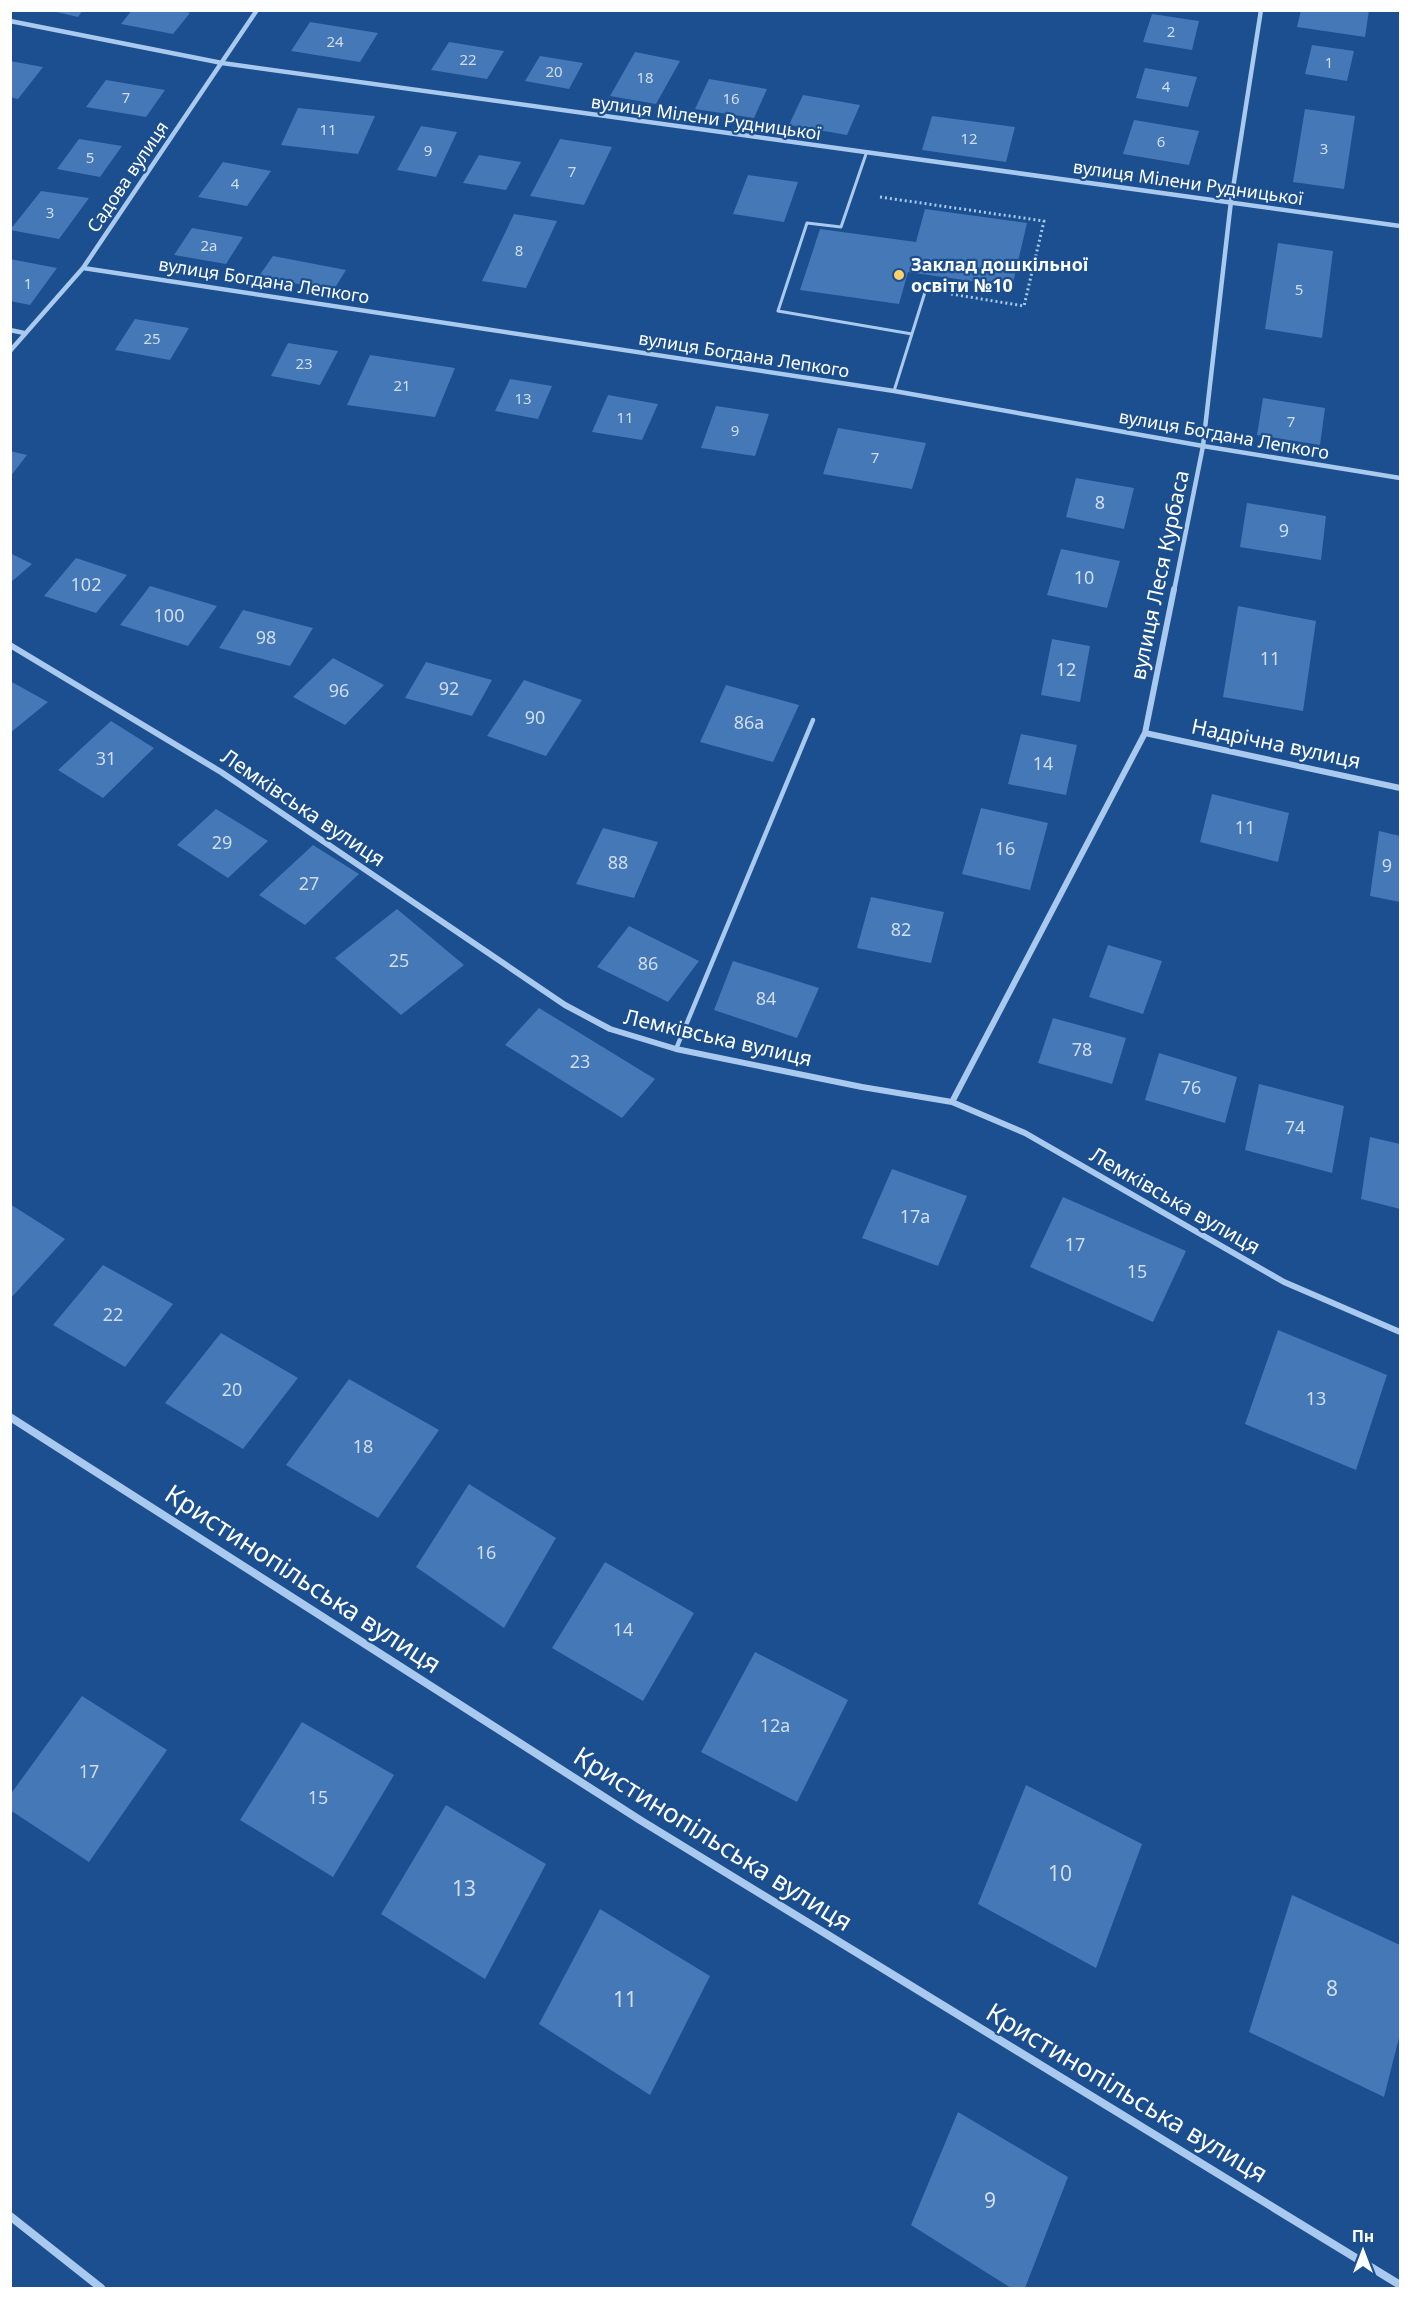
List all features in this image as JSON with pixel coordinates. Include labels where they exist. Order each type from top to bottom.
[{"type":"street","name":"Садова вулиця","points":[[10,351],[83,268],[257,10]]},
{"type":"street","name":"вулиця Леся Курбаса","points":[[952,1102],[1145,733],[1203,446],[1231,201],[1261,10]]},
{"type":"street","name":"вулиця Мілени Рудницької","points":[[10,21],[222,63],[866,154],[1231,201],[1401,226]]},
{"type":"street","name":"вулиця Богдана Лепкого","points":[[83,268],[894,391],[1203,446],[1401,478]]},
{"type":"street","points":[[10,330],[24,333]]},
{"type":"street","name":"Лемківська вулиця","points":[[10,645],[221,772],[565,1005],[610,1029],[676,1049],[862,1087],[952,1102],[1025,1133],[1284,1282],[1401,1332]]},
{"type":"street","name":"Надрічна вулиця","points":[[1145,733],[1401,788]]},
{"type":"street","name":"Кристинопільська вулиця","points":[[10,1417],[640,1820],[1401,2285]]},
{"type":"street","points":[[10,2216],[101,2289]]},
{"type":"lane","points":[[866,154],[841,227],[807,223],[778,310],[912,334]]},
{"type":"lane","points":[[894,391],[926,289]]},
{"type":"lane","points":[[676,1049],[813,720]]},
{"type":"path","points":[[853,192],[1044,221],[1024,306],[926,289]]},
{"type":"building","points":[[48,10],[83,10],[78,17]]},
{"type":"building","points":[[132,10],[179,10],[190,13],[173,34],[121,24]]},
{"type":"building","points":[[1301,10],[1369,10],[1365,37],[1297,27]]},
{"type":"building","points":[[1152,14],[1199,21],[1192,50],[1143,42]]},
{"type":"building","points":[[310,22],[378,33],[360,62],[291,51]]},
{"type":"building","points":[[449,42],[504,51],[487,79],[431,70]]},
{"type":"building","points":[[1312,45],[1354,51],[1347,81],[1305,74]]},
{"type":"building","points":[[635,52],[680,61],[656,104],[610,96]]},
{"type":"building","points":[[540,56],[583,63],[569,89],[525,81]]},
{"type":"building","points":[[10,61],[43,67],[18,99],[10,97]]},
{"type":"building","points":[[1145,68],[1197,77],[1188,107],[1136,98]]},
{"type":"building","points":[[709,79],[767,89],[754,118],[695,109]]},
{"type":"building","points":[[106,80],[165,90],[146,117],[86,107]]},
{"type":"building","points":[[803,95],[860,105],[847,135],[789,125]]},
{"type":"building","points":[[298,108],[375,116],[358,154],[281,145]]},
{"type":"building","points":[[1305,109],[1355,116],[1344,189],[1293,182]]},
{"type":"building","points":[[932,116],[1015,127],[1006,162],[922,150]]},
{"type":"building","points":[[1134,120],[1199,131],[1189,165],[1123,154]]},
{"type":"building","points":[[421,126],[457,132],[436,177],[397,170]]},
{"type":"building","points":[[79,139],[122,146],[100,177],[57,169]]},
{"type":"building","points":[[560,139],[612,147],[584,205],[530,196]]},
{"type":"building","points":[[479,155],[521,162],[506,190],[463,183]]},
{"type":"building","points":[[223,162],[271,171],[247,206],[198,197]]},
{"type":"building","points":[[748,175],[798,182],[784,222],[733,214]]},
{"type":"building","points":[[41,191],[89,198],[59,239],[10,230]]},
{"type":"building","name":"Заклад дошкільної освіти №10","points":[[925,209],[1027,223],[1012,287],[908,272],[899,304],[800,290],[820,229],[916,242]]},
{"type":"building","points":[[514,214],[557,221],[526,288],[482,281]]},
{"type":"building","points":[[192,228],[243,237],[226,264],[174,255]]},
{"type":"building","points":[[1278,243],[1333,251],[1322,338],[1265,329]]},
{"type":"building","points":[[273,256],[346,270],[333,291],[259,276]]},
{"type":"building","points":[[10,259],[57,268],[30,305],[10,301]]},
{"type":"building","points":[[135,319],[189,328],[170,360],[115,350]]},
{"type":"building","points":[[288,343],[338,351],[320,385],[271,376]]},
{"type":"building","points":[[370,355],[455,368],[435,417],[347,405]]},
{"type":"building","points":[[510,379],[552,386],[538,419],[495,411]]},
{"type":"building","points":[[608,395],[658,404],[642,440],[592,432]]},
{"type":"building","points":[[1263,398],[1325,408],[1320,445],[1257,435]]},
{"type":"building","points":[[716,406],[769,414],[755,456],[701,448]]},
{"type":"building","points":[[838,428],[926,443],[912,489],[823,474]]},
{"type":"building","points":[[10,451],[27,455],[10,477]]},
{"type":"building","points":[[1076,478],[1134,488],[1124,529],[1066,517]]},
{"type":"building","points":[[1247,503],[1326,516],[1321,560],[1240,547]]},
{"type":"building","points":[[1061,549],[1120,561],[1107,608],[1047,595]]},
{"type":"building","points":[[10,553],[32,564],[10,583]]},
{"type":"building","points":[[76,558],[127,575],[96,613],[44,596]]},
{"type":"building","points":[[150,586],[217,606],[188,646],[120,625]]},
{"type":"building","points":[[1238,606],[1316,621],[1303,711],[1223,697]]},
{"type":"building","points":[[243,610],[313,628],[290,666],[219,648]]},
{"type":"building","points":[[1052,639],[1090,646],[1080,702],[1041,695]]},
{"type":"building","points":[[333,658],[384,685],[345,725],[293,697]]},
{"type":"building","points":[[426,662],[492,680],[472,716],[405,698]]},
{"type":"building","points":[[524,680],[582,700],[546,756],[487,736]]},
{"type":"building","points":[[10,681],[48,702],[10,733]]},
{"type":"building","points":[[726,685],[799,705],[773,762],[700,742]]},
{"type":"building","points":[[111,721],[154,748],[103,798],[58,770]]},
{"type":"building","points":[[1021,734],[1077,745],[1066,795],[1008,784]]},
{"type":"building","points":[[1212,794],[1289,813],[1278,862],[1200,842]]},
{"type":"building","points":[[981,808],[1048,823],[1030,890],[962,874]]},
{"type":"building","points":[[216,809],[268,841],[228,878],[177,845]]},
{"type":"building","points":[[603,828],[658,842],[634,898],[576,884]]},
{"type":"building","points":[[1379,831],[1400,836],[1400,902],[1370,896]]},
{"type":"building","points":[[313,845],[359,874],[305,925],[259,895]]},
{"type":"building","points":[[871,897],[944,912],[931,963],[857,948]]},
{"type":"building","points":[[397,909],[464,965],[401,1015],[335,958]]},
{"type":"building","points":[[629,926],[699,961],[668,1002],[597,967]]},
{"type":"building","points":[[1108,945],[1162,961],[1143,1014],[1089,997]]},
{"type":"building","points":[[733,961],[819,988],[797,1038],[714,1010]]},
{"type":"building","points":[[539,1008],[655,1079],[622,1118],[505,1045]]},
{"type":"building","points":[[1053,1018],[1126,1038],[1112,1084],[1038,1063]]},
{"type":"building","points":[[1159,1053],[1237,1077],[1225,1123],[1145,1100]]},
{"type":"building","points":[[1259,1084],[1344,1106],[1332,1173],[1245,1150]]},
{"type":"building","points":[[1370,1137],[1400,1144],[1400,1209],[1361,1199]]},
{"type":"building","points":[[892,1169],[967,1196],[938,1266],[862,1238]]},
{"type":"building","points":[[1063,1197],[1186,1251],[1153,1322],[1030,1267]]},
{"type":"building","points":[[10,1204],[65,1239],[10,1299]]},
{"type":"building","points":[[103,1265],[173,1304],[125,1367],[53,1325]]},
{"type":"building","points":[[1278,1330],[1387,1375],[1356,1470],[1245,1424]]},
{"type":"building","points":[[221,1333],[298,1378],[243,1449],[165,1403]]},
{"type":"building","points":[[349,1379],[439,1430],[378,1518],[286,1465]]},
{"type":"building","points":[[469,1484],[556,1538],[504,1628],[416,1567]]},
{"type":"building","points":[[605,1562],[694,1613],[643,1701],[552,1648]]},
{"type":"building","points":[[755,1652],[848,1700],[797,1802],[701,1752]]},
{"type":"building","points":[[82,1696],[167,1750],[89,1862],[10,1810],[10,1795]]},
{"type":"building","points":[[302,1722],[394,1775],[333,1877],[240,1820]]},
{"type":"building","points":[[1026,1785],[1142,1844],[1096,1968],[978,1904]]},
{"type":"building","points":[[446,1805],[546,1864],[485,1979],[381,1914]]},
{"type":"building","points":[[1292,1895],[1400,1945],[1400,2034],[1384,2097],[1249,2032]]},
{"type":"building","points":[[600,1909],[710,1976],[650,2095],[539,2024]]},
{"type":"building","points":[[958,2112],[1068,2177],[1025,2288],[1011,2288],[911,2225]]},
{"type":"place","name":"Заклад дошкільної освіти №10","points":[[899,275]]}]
